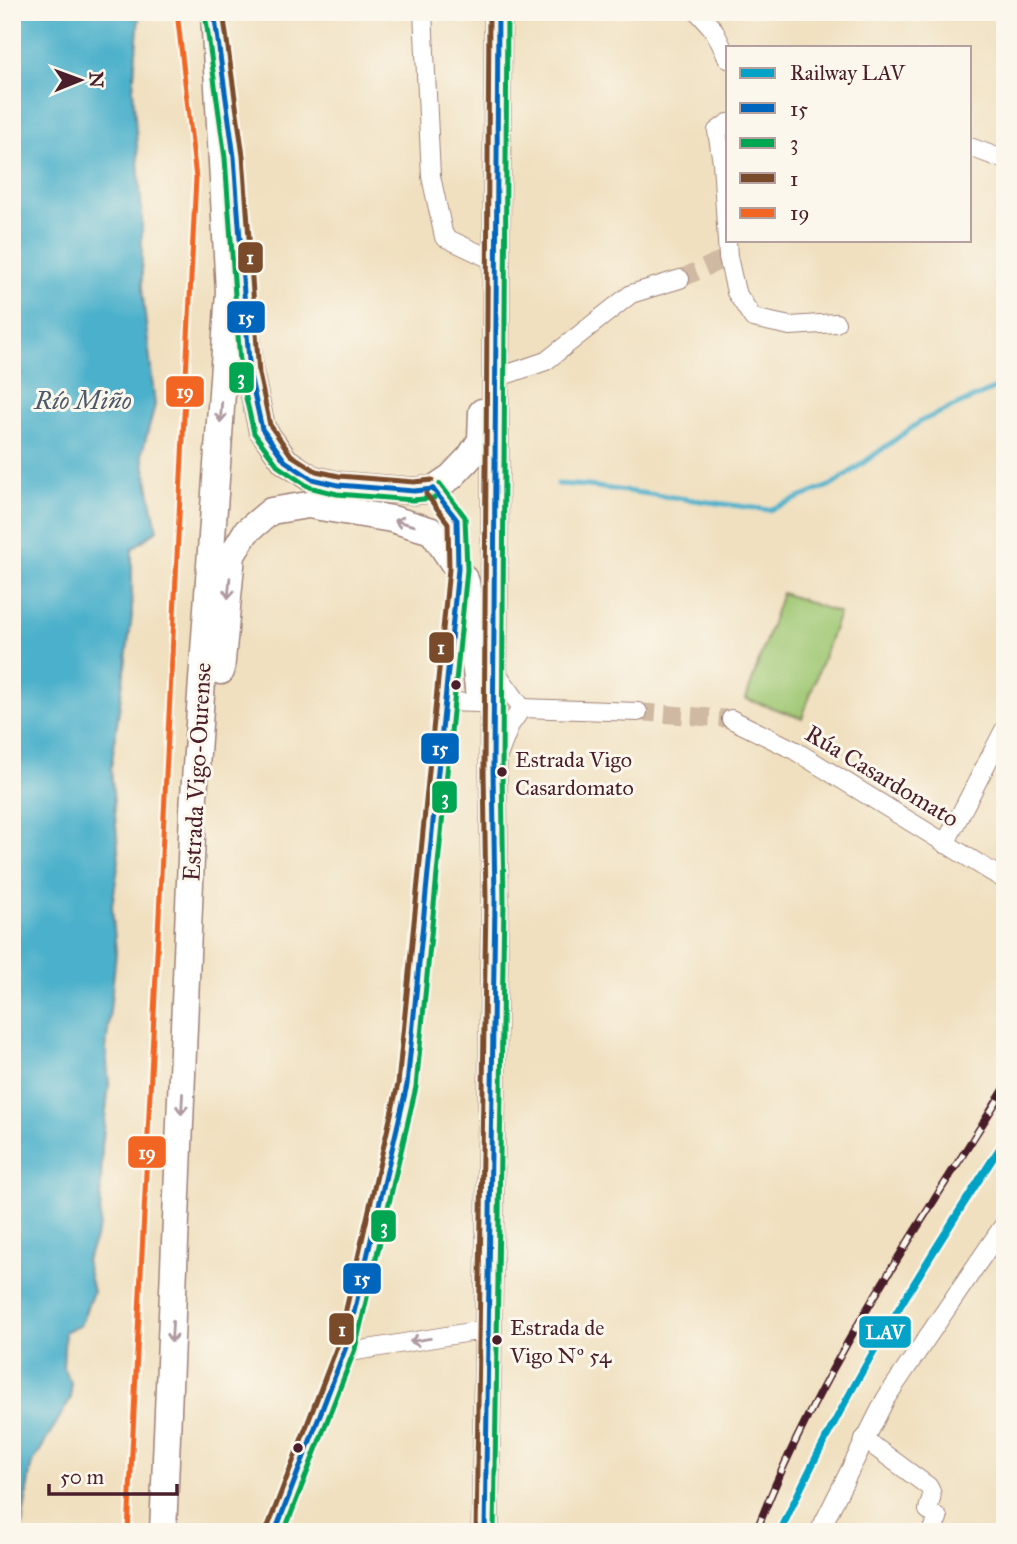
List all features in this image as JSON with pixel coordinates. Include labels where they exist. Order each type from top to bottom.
[{"type":"highway","points":[[485,1532],[495,901],[493,769],[498,12]]},
{"type":"highway","points":[[215,19],[234,157],[250,375],[262,429],[285,461],[312,479],[338,485],[414,491],[433,489],[451,477],[470,457],[481,440],[484,298],[497,262]]},
{"type":"highway","name":"Estrada Vigo-Ourense","points":[[163,1532],[193,810],[229,292],[215,19]]},
{"type":"highway","points":[[184,1055],[232,555],[246,531],[271,511],[308,505],[392,519],[432,531],[466,582],[495,901]]},
{"type":"street","points":[[424,12],[431,176],[444,237],[497,262]]},
{"type":"street","points":[[698,12],[714,30],[726,54]]},
{"type":"street","points":[[726,124],[717,131],[726,225]]},
{"type":"street","points":[[972,148],[1005,160]]},
{"type":"street","points":[[727,242],[736,292],[753,318],[790,326],[836,323]]},
{"type":"street","points":[[496,378],[546,360],[631,294],[680,279]]},
{"type":"street","points":[[275,1532],[344,1353],[407,1086],[458,569]]},
{"type":"street","points":[[494,669],[522,708]]},
{"type":"street","points":[[446,702],[479,703]]},
{"type":"street","points":[[522,708],[638,712]]},
{"type":"street","points":[[493,769],[510,725],[522,708]]},
{"type":"street","name":"Rúa Casardomato","points":[[731,719],[794,750],[1005,880]]},
{"type":"street","points":[[945,844],[1005,727]]},
{"type":"street","points":[[818,1532],[886,1398],[1005,1223]]},
{"type":"street","points":[[344,1353],[470,1332],[487,1332]]},
{"type":"street","points":[[864,1439],[933,1492],[928,1510],[938,1518],[932,1532]]},
{"type":"green space","points":[[782,593],[839,613],[802,718],[746,699]]},
{"type":"water","name":"Río Miño","points":[[12,12],[137,12],[139,15],[133,89],[142,216],[142,288],[155,405],[142,453],[157,530],[132,549],[132,616],[111,768],[119,861],[112,906],[116,952],[106,1050],[109,1084],[102,1147],[100,1226],[86,1261],[93,1292],[80,1326],[65,1331],[63,1368],[71,1382],[71,1398],[31,1466],[21,1532],[12,1532]]},
{"type":"waterway","points":[[558,484],[769,510],[834,484],[921,421],[1005,384]]},
{"type":"tunnel","points":[[680,279],[728,257]]},
{"type":"tunnel","points":[[638,712],[731,719]]},
{"type":"railway","points":[[756,1532],[808,1416],[838,1359],[903,1249],[1005,1088]]},
{"type":"rail line","name":"LAV","points":[[780,1532],[830,1430],[885,1332],[1005,1140]]},
{"type":"transit line","name":"19","points":[[128,1532],[196,178],[177,12]]},
{"type":"transit line","name":"15","points":[[214,12],[234,157],[250,375],[262,429],[285,461],[312,479],[338,485],[414,491],[433,489]]},
{"type":"transit line","name":"1","points":[[223,12],[243,156],[259,374],[270,425],[291,455],[316,471],[339,476],[414,482],[432,480]]},
{"type":"transit line","name":"1","points":[[476,1532],[486,901],[484,769],[489,12]]},
{"type":"transit line","name":"15","points":[[485,1532],[495,901],[493,769],[498,12]]},
{"type":"transit line","name":"3","points":[[494,1532],[504,901],[502,769],[507,12]]},
{"type":"transit line","name":"3","points":[[205,13],[225,158],[241,376],[254,433],[279,467],[309,487],[337,494],[413,500],[434,498]]},
{"type":"transit line","name":"3","points":[[284,1532],[355,1349],[416,1087],[467,570],[465,517],[440,484]]},
{"type":"transit line","name":"15","points":[[275,1532],[346,1347],[407,1085],[458,569],[457,520],[433,489]]},
{"type":"transit line","name":"1","points":[[267,1529],[338,1344],[398,1084],[449,569],[448,523],[426,494]]},
{"type":"place","name":"Estrada Vigo Casardomato","points":[[502,772]]},
{"type":"place","name":"Estrada de Vigo Nº 54","points":[[497,1340]]}]
